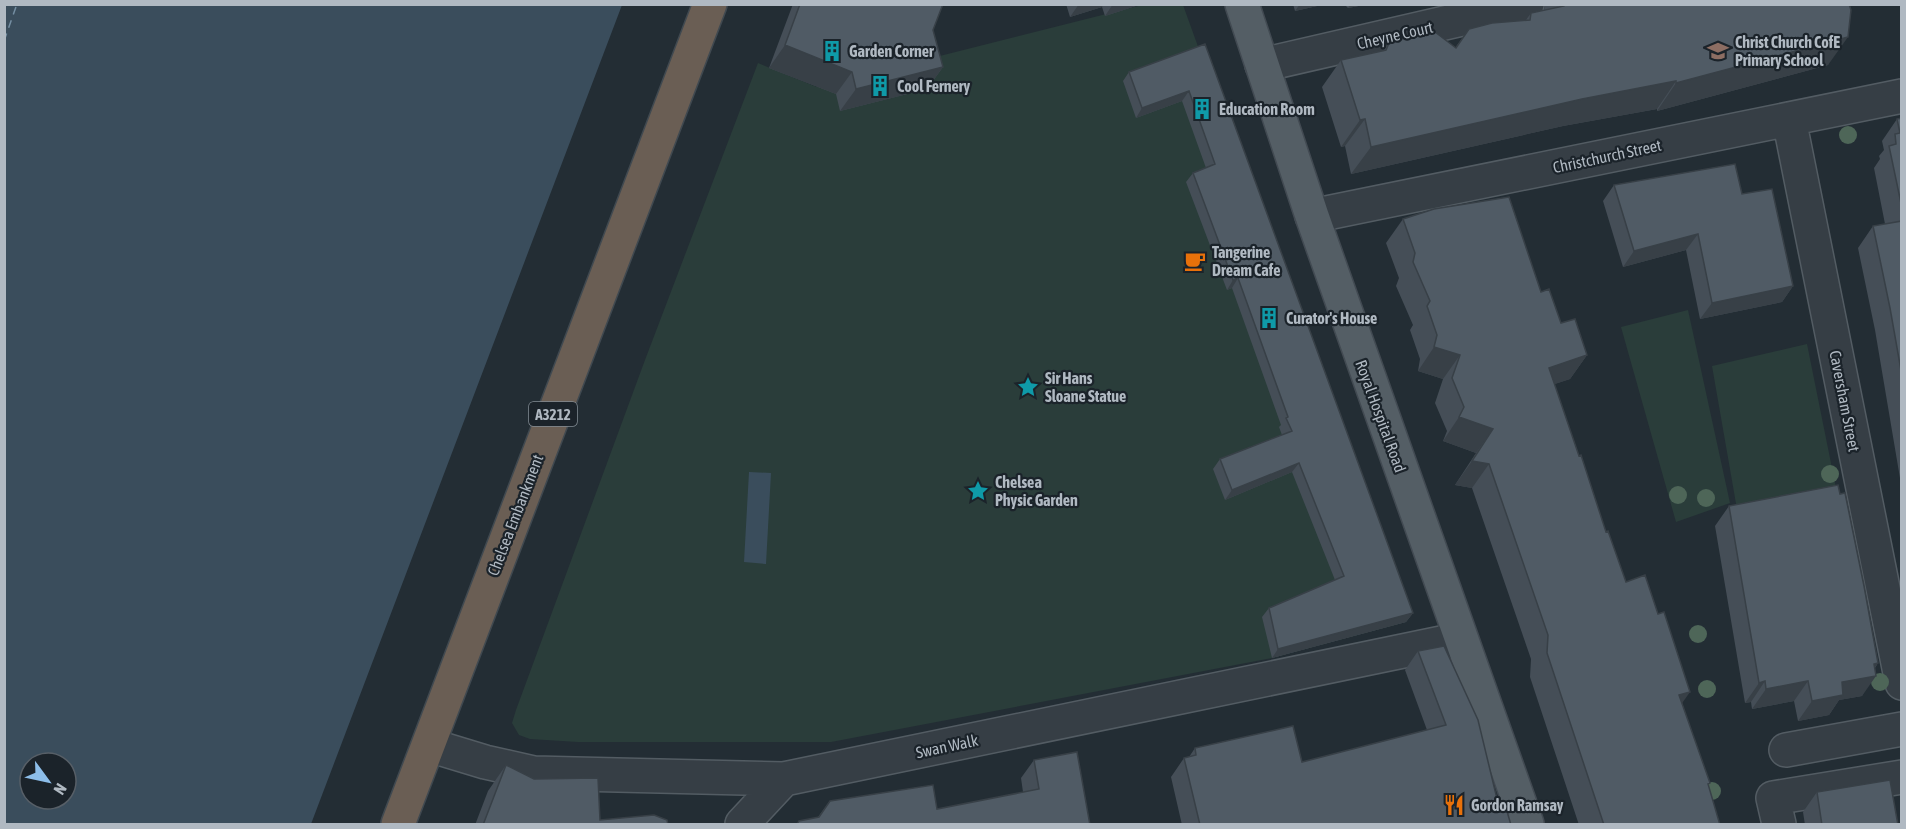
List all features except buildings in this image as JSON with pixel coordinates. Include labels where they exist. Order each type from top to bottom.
[{"type":"highway","name":"Chelsea Embankment","points":[[398,825],[710,4]]},
{"type":"main road","name":"Royal Hospital Road","points":[[1242,4],[1312,216],[1527,825]]},
{"type":"street","name":"Cheyne Court","points":[[1262,65],[1527,4]]},
{"type":"street","name":"Christchurch Street","points":[[1312,216],[1902,96]]},
{"type":"street","name":"Caversham Street","points":[[1789,119],[1902,683]]},
{"type":"street","name":"Swan Walk","points":[[429,745],[484,762],[534,772],[784,779],[1461,639]]},
{"type":"street","points":[[1786,750],[1902,729]]},
{"type":"street","points":[[1779,825],[1773,798],[1902,777]]},
{"type":"street","points":[[742,825],[784,779]]},
{"type":"green space","name":"Chelsea Physic Garden","points":[[1142,5],[1183,5],[1406,622],[1272,658],[831,742],[578,742],[530,739],[519,735],[512,723],[516,710],[758,63],[817,87]]},
{"type":"green space","points":[[1688,310],[1730,503],[1676,522],[1621,327]]},
{"type":"green space","points":[[1807,344],[1837,493],[1738,515],[1712,366]]},
{"type":"water","points":[[5,4],[622,5],[311,824],[5,824]]},
{"type":"water","points":[[749,472],[771,473],[766,564],[744,562]]},
{"type":"ferry route","points":[[4,41],[17,4]]},
{"type":"place","name":"Garden Corner","points":[[832,51]]},
{"type":"place","name":"Christ Church CofE Primary School","points":[[1718,51]]},
{"type":"place","name":"Cool Fernery","points":[[880,86]]},
{"type":"place","name":"Education Room","points":[[1202,109]]},
{"type":"place","name":"Tangerine Dream Cafe","points":[[1195,261]]},
{"type":"place","name":"Curator's House","points":[[1269,318]]},
{"type":"place","name":"Sir Hans Sloane Statue","points":[[1028,387]]},
{"type":"place","name":"Chelsea Physic Garden","points":[[978,491]]},
{"type":"place","name":"Gordon Ramsay","points":[[1454,805]]}]
